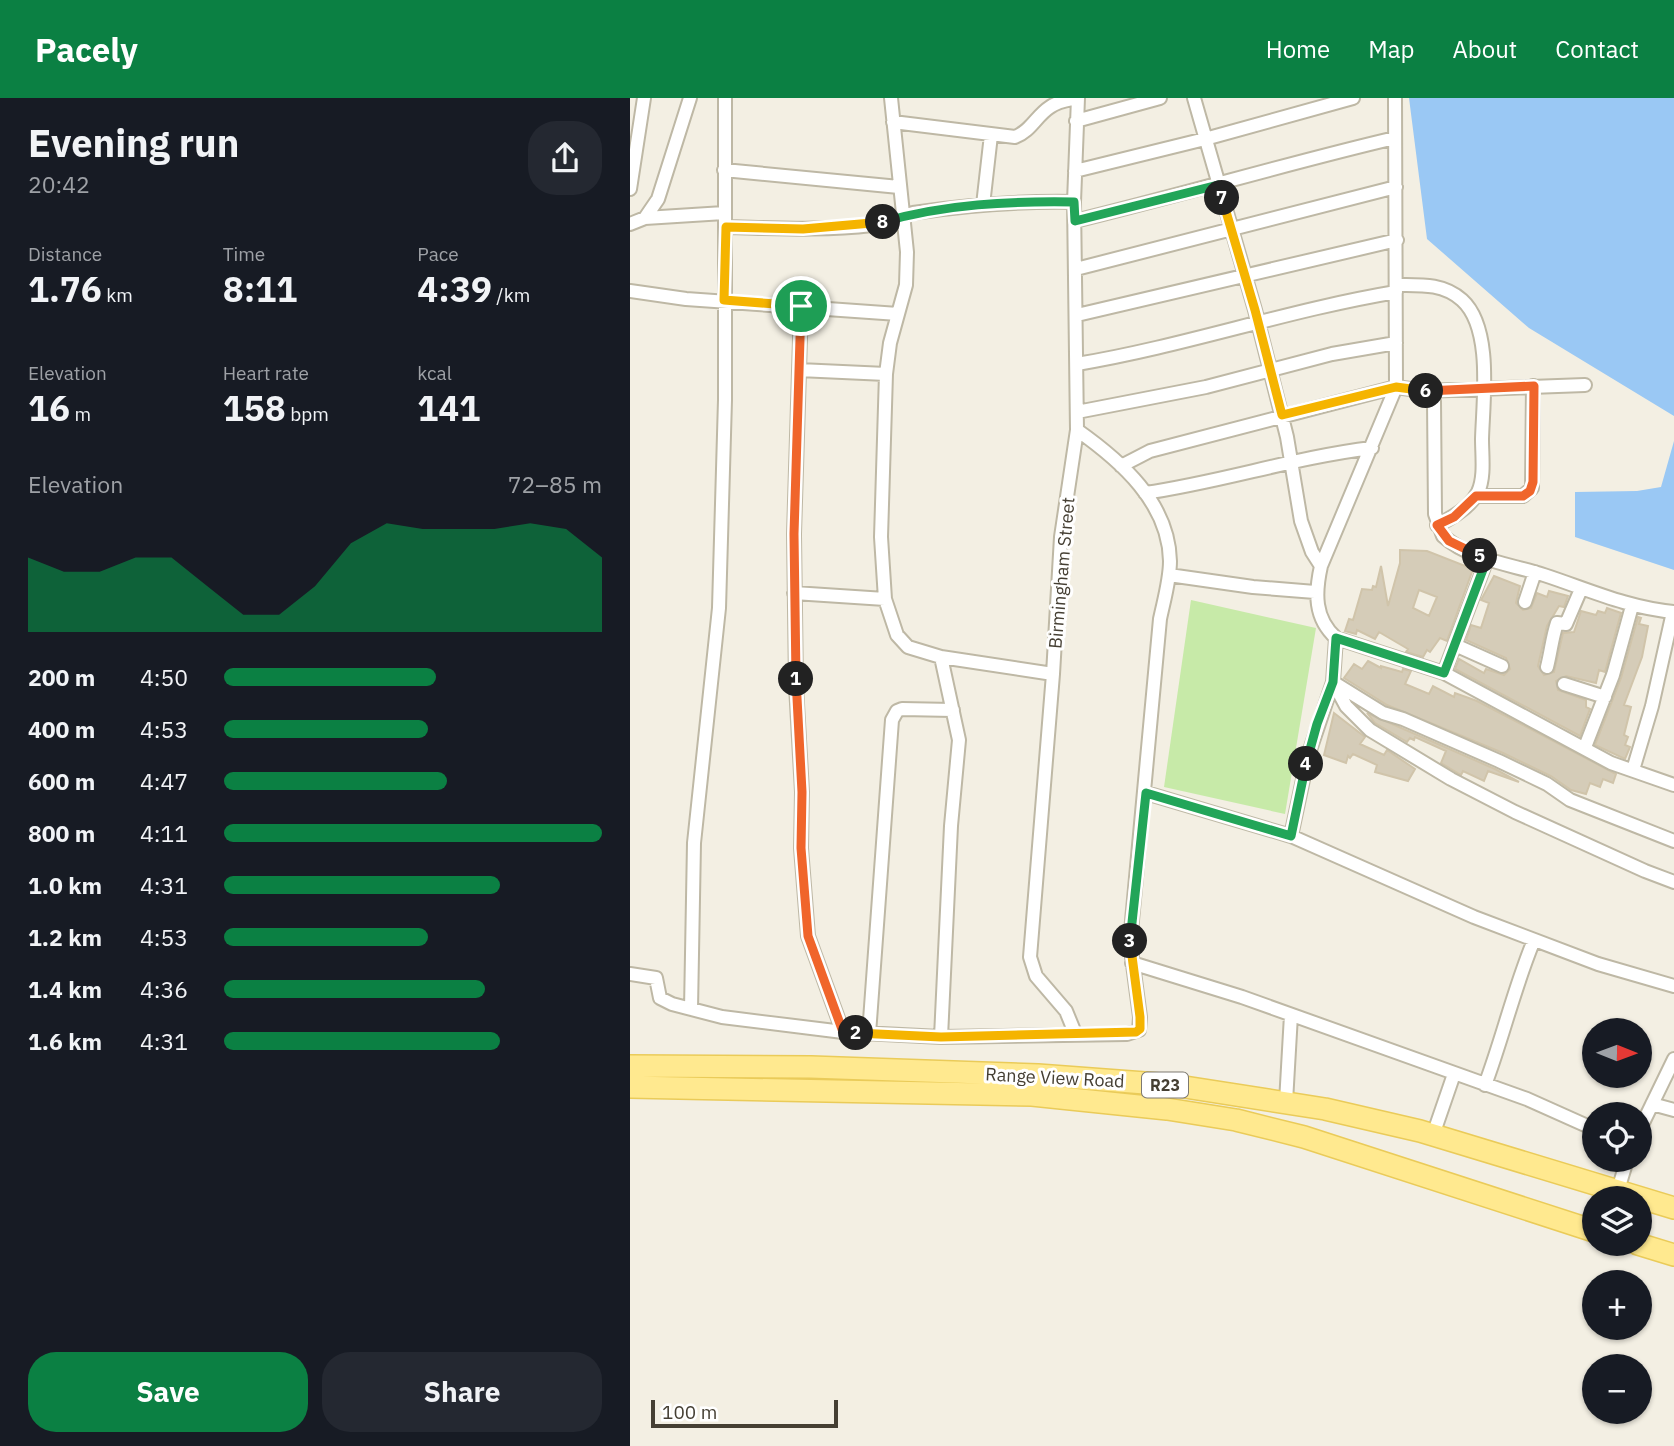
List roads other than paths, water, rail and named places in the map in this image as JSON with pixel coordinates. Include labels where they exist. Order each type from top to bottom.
[{"type":"main road","name":"Range View Road","points":[[636,1076],[811,1067],[1038,1075],[1172,1085],[1325,1109],[1433,1135],[1605,1186]]},
{"type":"main road","name":"Range View Road","points":[[636,1076],[1032,1095],[1167,1109],[1236,1120],[1304,1137],[1582,1227]]},
{"type":"main road","name":"Range View Road","points":[[1652,1201],[1674,1208]]},
{"type":"main road","points":[[1652,1248],[1674,1255]]},
{"type":"street","points":[[630,189],[635,112],[644,98]]},
{"type":"street","points":[[645,218],[654,207],[666,178],[690,98]]},
{"type":"street","points":[[691,1009],[694,843],[719,608],[725,400],[725,98]]},
{"type":"street","points":[[891,98],[907,253],[906,285],[890,343],[886,374],[881,537],[885,598],[902,643],[940,657],[1054,674]]},
{"type":"street","points":[[893,122],[991,135],[1020,135],[1029,130],[1047,108],[1058,102],[1077,98]]},
{"type":"street","name":"Birmingham Street","points":[[1075,1033],[1066,1011],[1036,976],[1030,957],[1054,674],[1061,537],[1077,430],[1074,202],[1077,98]]},
{"type":"street","points":[[1076,121],[1160,98]]},
{"type":"street","points":[[1194,98],[1282,415],[1301,521],[1312,552],[1321,566]]},
{"type":"street","points":[[1075,171],[1353,98]]},
{"type":"street","points":[[1395,98],[1396,387],[1321,566],[1315,592],[1324,624],[1336,638],[1444,673],[1611,763],[1674,785]]},
{"type":"street","points":[[983,205],[991,135]]},
{"type":"street","points":[[1075,221],[1218,185],[1257,171],[1395,138]]},
{"type":"street","points":[[724,170],[899,187]]},
{"type":"street","points":[[1076,269],[1231,231],[1320,204],[1396,187]]},
{"type":"street","points":[[726,227],[853,227],[876,224],[902,215],[983,205],[1074,202]]},
{"type":"street","points":[[630,224],[645,218],[724,213]]},
{"type":"street","points":[[1077,315],[1172,295],[1397,240]]},
{"type":"street","points":[[1077,364],[1173,345],[1258,321],[1396,288],[1442,287],[1464,302],[1473,315],[1481,342],[1484,388],[1481,478],[1476,496],[1454,517],[1437,525]]},
{"type":"street","points":[[630,291],[685,299],[898,314]]},
{"type":"street","points":[[801,306],[794,593],[802,792],[801,848],[808,936],[843,1032]]},
{"type":"street","points":[[1077,412],[1206,387],[1332,354],[1396,343]]},
{"type":"street","points":[[799,370],[886,374]]},
{"type":"street","points":[[1121,466],[1150,451],[1396,387],[1424,391],[1585,385]]},
{"type":"street","points":[[1476,496],[1523,496],[1532,488],[1534,386]]},
{"type":"street","points":[[1424,391],[1434,401],[1437,525],[1449,541],[1487,559],[1535,572],[1632,606],[1674,612],[1653,705],[1633,770]]},
{"type":"street","points":[[630,974],[656,978],[661,999],[691,1009],[722,1017],[843,1032],[941,1037],[1127,1034],[1139,1030],[1132,963],[1132,922],[1160,619],[1169,575],[1169,540],[1163,523],[1145,493],[1121,466],[1077,430]]},
{"type":"street","points":[[1145,493],[1193,486],[1336,452],[1372,448]]},
{"type":"street","points":[[1444,673],[1487,559]]},
{"type":"street","points":[[1525,602],[1535,572]]},
{"type":"street","points":[[1169,575],[1253,587],[1315,592]]},
{"type":"street","points":[[1547,667],[1551,652],[1549,646],[1557,623],[1566,624],[1581,589]]},
{"type":"street","points":[[794,593],[885,598]]},
{"type":"street","points":[[1585,747],[1605,697],[1632,606]]},
{"type":"street","points":[[1291,836],[1308,756],[1333,682],[1336,638]]},
{"type":"street","points":[[1455,645],[1502,666]]},
{"type":"street","points":[[940,657],[959,740],[951,826],[941,1037]]},
{"type":"street","points":[[1333,682],[1384,713],[1414,723],[1511,766],[1547,784],[1570,800],[1674,841]]},
{"type":"street","points":[[1333,682],[1341,699],[1357,719],[1451,779],[1587,846],[1674,882]]},
{"type":"street","points":[[1564,684],[1605,697]]},
{"type":"street","points":[[869,1034],[892,720],[894,713],[901,709],[953,710]]},
{"type":"street","points":[[1146,793],[1291,836],[1394,883],[1534,940],[1598,964],[1674,986]]},
{"type":"street","points":[[1485,1085],[1504,1036],[1516,984],[1534,940]]},
{"type":"street","points":[[1132,963],[1186,978],[1291,1015],[1485,1085],[1582,1124]]},
{"type":"street","points":[[1286,1102],[1291,1015]]},
{"type":"street","points":[[1673,1062],[1652,1104],[1674,1110]]},
{"type":"street","points":[[1433,1135],[1454,1074]]},
{"type":"water","points":[[1409,98],[1674,98],[1674,416],[1529,328],[1427,239]]},
{"type":"water","points":[[1674,441],[1674,570],[1575,537],[1575,492],[1637,491],[1661,487]]}]
